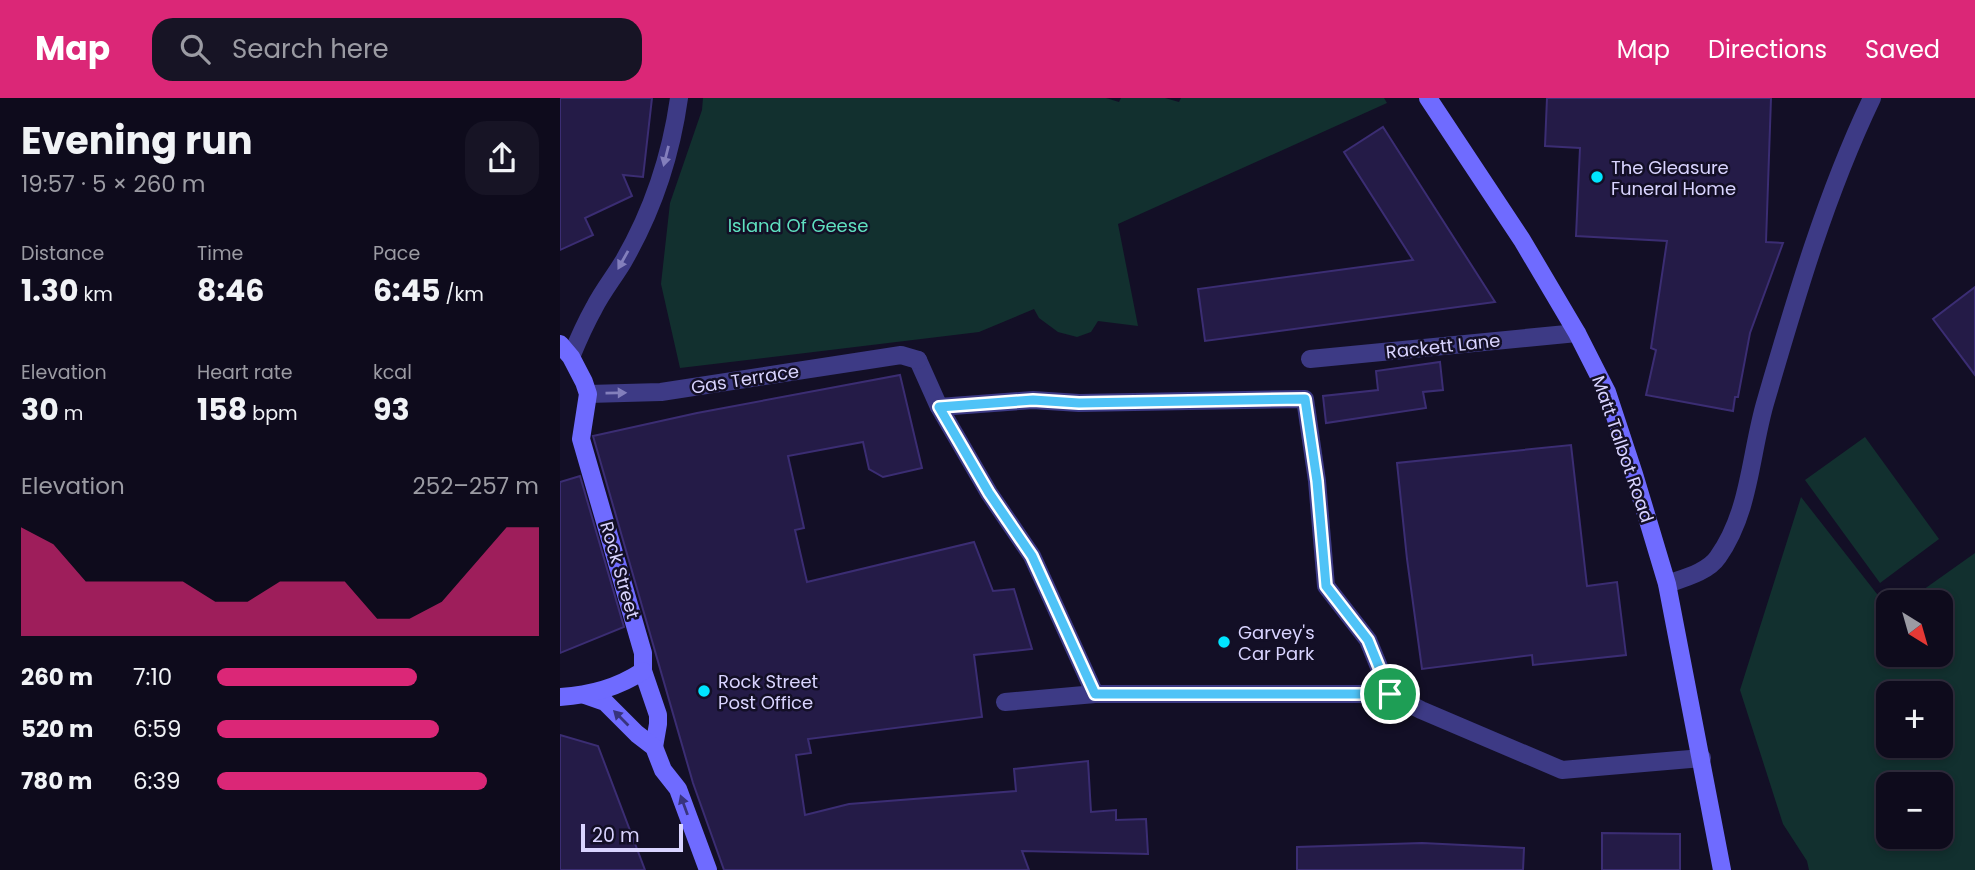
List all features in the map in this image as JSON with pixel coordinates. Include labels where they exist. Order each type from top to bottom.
[{"type":"main road","name":"Matt Talbot Road","points":[[1428,98],[1522,240],[1577,333],[1607,392],[1667,584],[1722,870]]},
{"type":"main road","points":[[565,351],[589,394]]},
{"type":"main road","name":"Rock Street","points":[[589,394],[581,439],[636,625],[643,653],[643,671],[658,715],[654,747]]},
{"type":"main road","points":[[560,697],[585,695],[626,682],[643,671]]},
{"type":"main road","points":[[585,695],[605,702],[654,747],[663,770],[678,789],[708,870]]},
{"type":"street","points":[[565,351],[624,260],[654,197],[679,98]]},
{"type":"street","points":[[1667,584],[1694,575],[1717,560],[1738,522],[1765,403],[1816,238],[1849,147],[1872,98]]},
{"type":"street","name":"Rackett Lane","points":[[1310,359],[1577,333]]},
{"type":"street","name":"Gas Terrace","points":[[589,394],[661,392],[909,357],[939,407]]},
{"type":"street","points":[[1095,694],[1032,556],[989,493],[939,407],[1033,400],[1079,403],[1305,399],[1317,481],[1326,586],[1368,640],[1390,694]]},
{"type":"street","points":[[1005,702],[1095,694],[1390,694],[1421,710],[1563,770],[1702,758]]},
{"type":"green space","name":"Island Of Geese","points":[[703,98],[1106,98],[1119,102],[1121,98],[1165,98],[1179,102],[1181,98],[1384,98],[1387,103],[1118,224],[1138,326],[1098,321],[1091,332],[1077,337],[1058,332],[1039,318],[1034,309],[979,332],[680,368],[661,284],[670,203],[702,110]]},
{"type":"green space","points":[[1865,437],[1939,539],[1880,583],[1805,480]]},
{"type":"green space","points":[[1801,497],[1876,593],[1876,667],[1953,667],[1953,590],[1923,590],[1975,553],[1975,870],[1809,870],[1807,861],[1783,824],[1740,690]]},
{"type":"building","points":[[560,98],[652,98],[643,177],[623,175],[632,196],[585,218],[593,235],[560,250]]},
{"type":"building","points":[[1547,98],[1771,98],[1766,242],[1783,243],[1750,333],[1733,411],[1646,395],[1656,350],[1651,348],[1667,241],[1576,236],[1580,148],[1545,146]]},
{"type":"building","points":[[1383,127],[1495,302],[1205,341],[1198,289],[1413,260],[1344,152]]},
{"type":"building","points":[[1975,287],[1975,375],[1933,319]]},
{"type":"building","points":[[1440,362],[1443,390],[1423,392],[1426,408],[1326,423],[1323,396],[1378,390],[1376,371]]},
{"type":"building","points":[[900,375],[922,468],[883,477],[869,469],[863,442],[788,456],[804,528],[795,530],[807,582],[974,542],[993,591],[1014,589],[1032,649],[974,655],[982,717],[808,739],[811,753],[796,755],[805,815],[849,804],[1016,791],[1014,769],[1088,761],[1091,812],[1116,810],[1116,820],[1146,819],[1148,854],[1022,851],[1029,870],[724,870],[693,783],[593,436],[697,413]]},
{"type":"building","points":[[1571,445],[1587,586],[1617,582],[1626,655],[1533,665],[1532,655],[1422,669],[1397,463]]},
{"type":"building","points":[[580,476],[624,627],[560,653],[560,482]]},
{"type":"building","points":[[560,735],[598,746],[645,870],[560,870]]},
{"type":"building","points":[[1602,833],[1680,834],[1680,870],[1602,870]]},
{"type":"building","points":[[1422,843],[1524,848],[1523,870],[1297,870],[1297,847]]},
{"type":"place","name":"The Gleasure Funeral Home","points":[[1597,177]]},
{"type":"place","name":"Garvey's Car Park","points":[[1224,642]]},
{"type":"place","name":"Rock Street Post Office","points":[[704,691]]},
{"type":"route","points":[[1305,399],[1317,481],[1326,586],[1368,640],[1390,694],[1095,694],[1032,556],[989,493],[939,407],[1033,400],[1079,403],[1305,399]]}]
